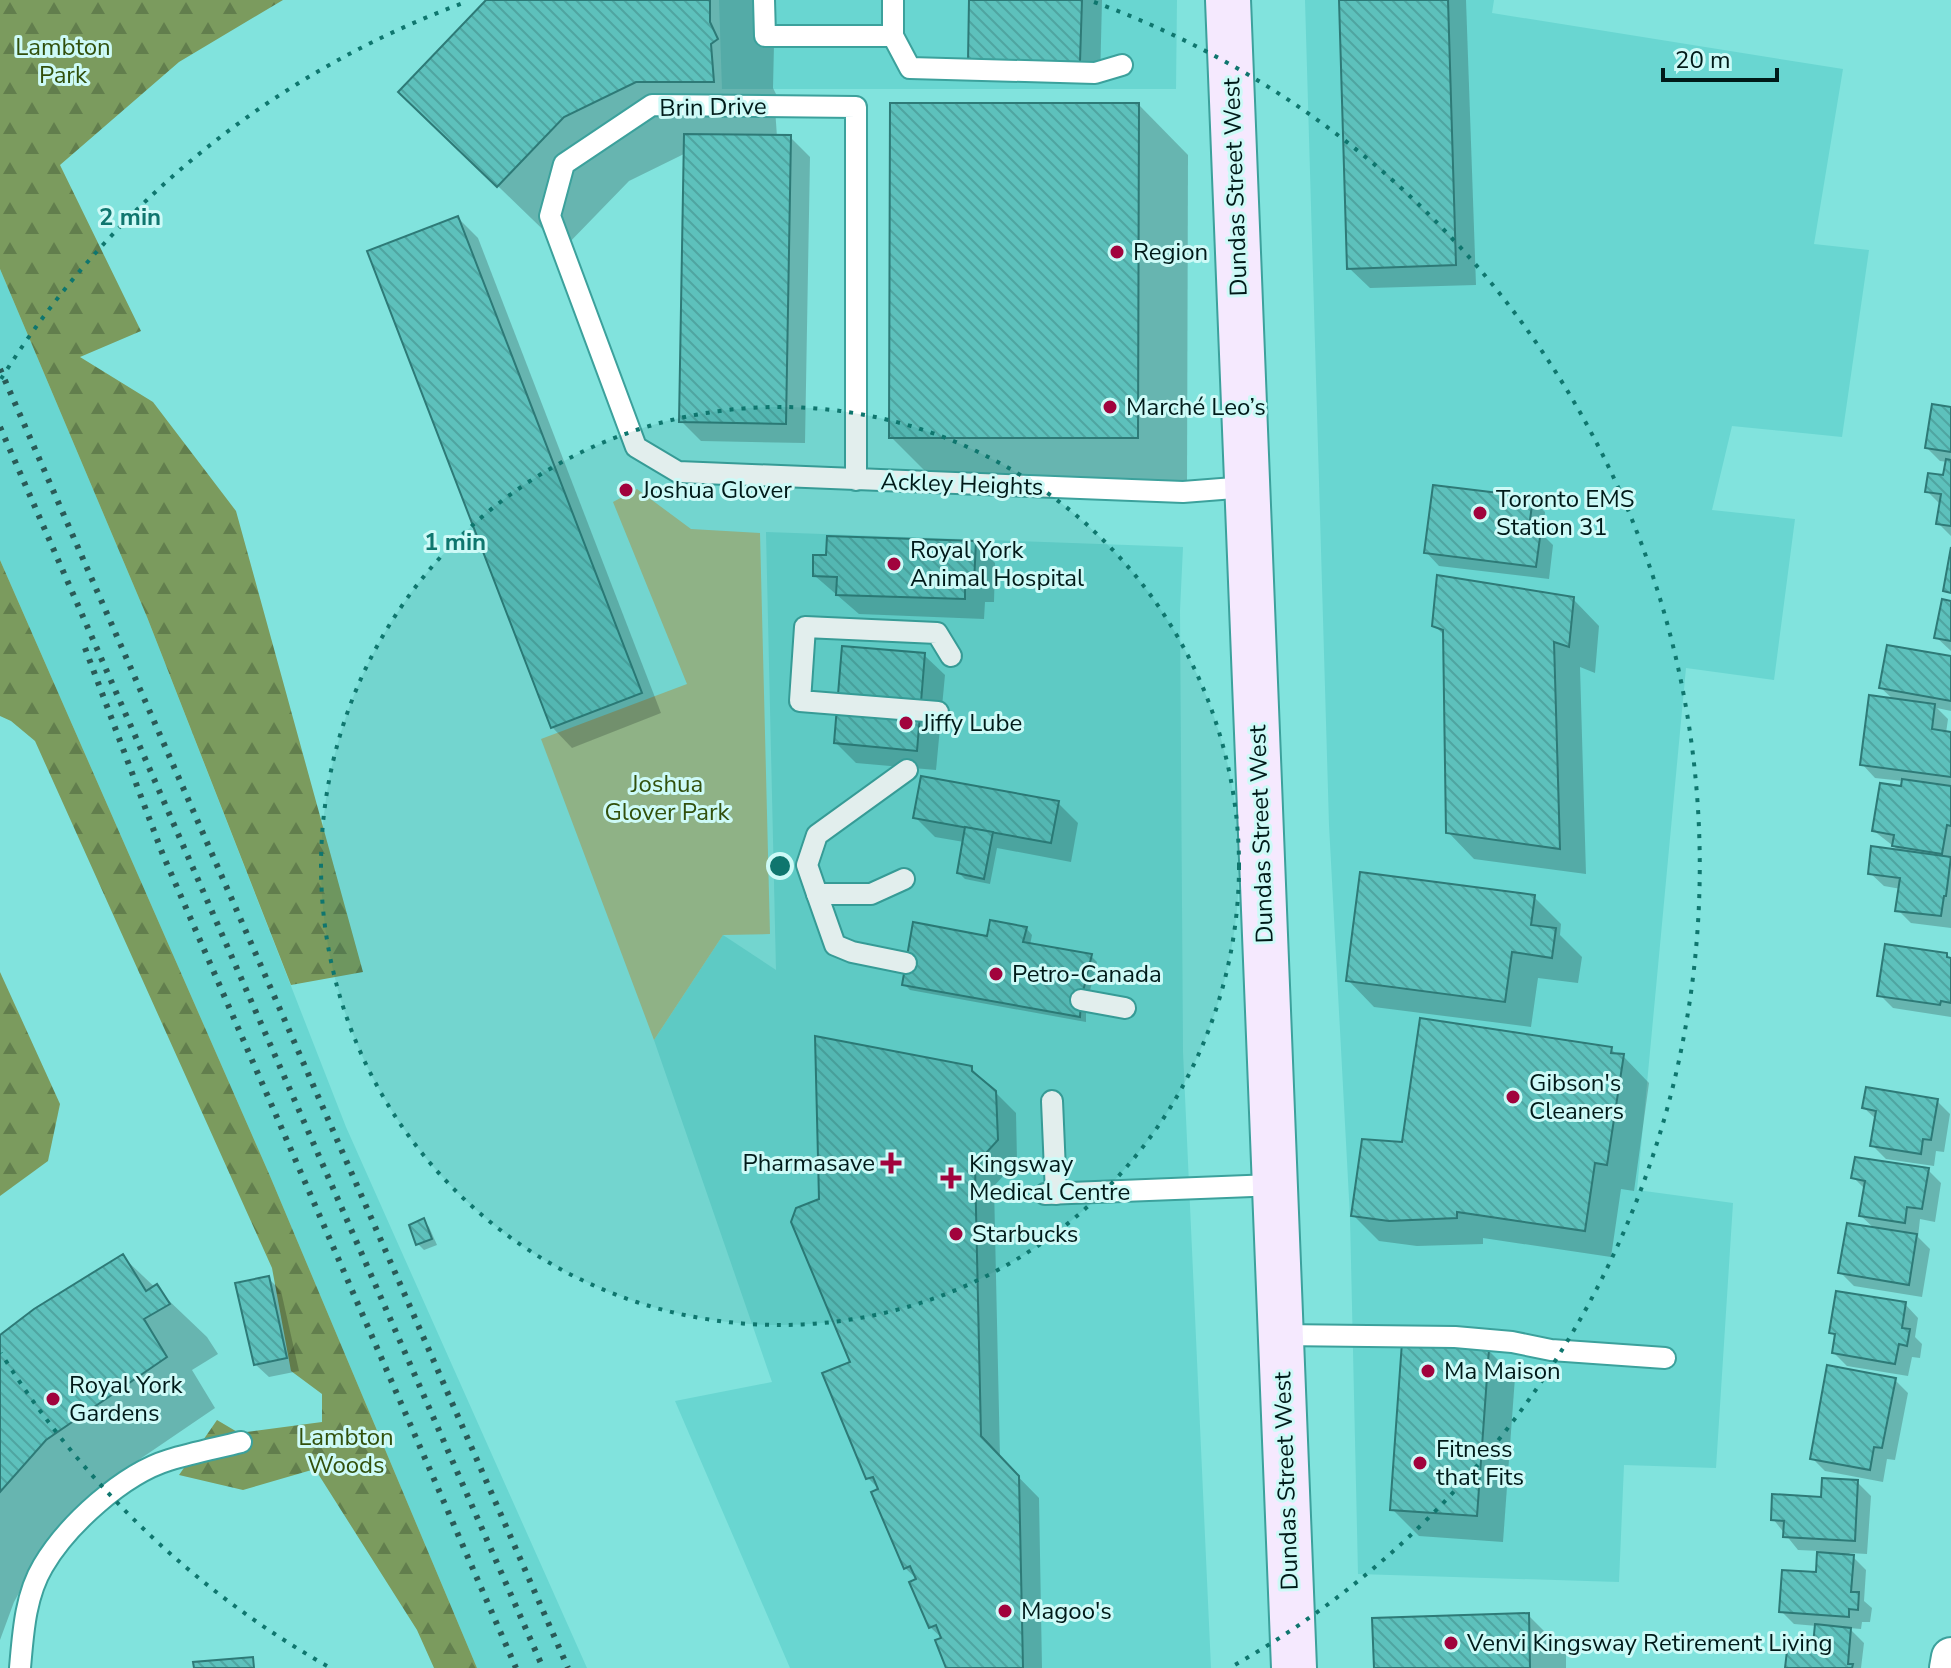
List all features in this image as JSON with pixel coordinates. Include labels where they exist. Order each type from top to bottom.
[{"type":"main road","name":"Dundas Street West","points":[[1228,0],[1294,1668]]},
{"type":"street","points":[[1949,1668],[1951,1657]]},
{"type":"lane","points":[[764,0],[765,36],[893,36]]},
{"type":"lane","points":[[893,0],[893,36],[910,68],[1095,73],[1122,65]]},
{"type":"lane","name":"Brin Drive","points":[[678,472],[636,447],[555,230],[550,216],[564,164],[652,105],[856,107],[856,480]]},
{"type":"lane","name":"Ackley Heights","points":[[678,472],[1172,492],[1247,487]]},
{"type":"lane","points":[[938,712],[800,701],[805,627],[937,633],[951,656]]},
{"type":"lane","points":[[906,963],[852,952],[835,945],[807,865],[817,835],[907,770]]},
{"type":"lane","points":[[817,894],[871,894],[904,879]]},
{"type":"lane","points":[[1081,1000],[1125,1008]]},
{"type":"lane","points":[[1052,1101],[1051,1194],[1275,1185]]},
{"type":"lane","points":[[1280,1335],[1455,1337],[1512,1342],[1551,1350],[1665,1358]]},
{"type":"lane","points":[[20,1668],[25,1619],[42,1567],[85,1512],[128,1481],[166,1461],[241,1442]]},
{"type":"shaded area","points":[[719,0],[1177,0],[1176,89],[722,89]]},
{"type":"shaded area","points":[[1305,0],[1494,0],[1492,13],[1843,69],[1814,244],[1869,250],[1842,437],[1732,426],[1712,510],[1795,519],[1774,680],[1686,668],[1637,1190],[1733,1203],[1716,1468],[1624,1465],[1619,1582],[1358,1574],[1350,1217],[1329,825]]},
{"type":"shaded area","points":[[0,269],[147,617],[346,1127],[587,1668],[477,1668],[270,1176],[0,560]]},
{"type":"shaded area","points":[[766,532],[1183,547],[1180,610],[1183,1052],[1211,1668],[790,1668],[675,1401],[772,1382],[654,1040],[723,935],[776,970]]},
{"type":"green space","name":"Lambton Park","points":[[0,0],[283,0],[179,62],[60,165],[141,331],[80,357],[153,402],[236,511],[363,972],[291,985],[147,617],[0,269]]},
{"type":"green space","name":"Joshua Glover Park","points":[[637,489],[691,529],[760,533],[770,934],[723,935],[654,1040],[541,739],[687,684],[613,502]]},
{"type":"green space","name":"Lambton Woods","points":[[0,560],[270,1176],[477,1668],[434,1668],[417,1630],[315,1469],[243,1490],[179,1475],[217,1420],[239,1433],[322,1422],[322,1394],[291,1371],[272,1268],[35,741],[0,716]]},
{"type":"green space","points":[[0,972],[60,1104],[48,1161],[0,1196]]},
{"type":"building","points":[[486,0],[710,0],[710,22],[718,39],[711,44],[714,82],[636,82],[564,117],[497,187],[398,92]]},
{"type":"building","points":[[969,0],[1082,0],[1080,62],[968,61]]},
{"type":"building","points":[[1339,0],[1448,0],[1456,265],[1347,269]]},
{"type":"building","points":[[890,103],[1139,103],[1138,438],[889,438]]},
{"type":"building","points":[[684,134],[791,135],[786,424],[679,422]]},
{"type":"building","points":[[458,216],[642,693],[551,728],[367,251]]},
{"type":"building","points":[[1932,404],[1951,407],[1951,452],[1925,448]]},
{"type":"building","points":[[1946,459],[1951,460],[1951,526],[1936,524],[1941,494],[1925,492],[1928,473],[1943,475]]},
{"type":"building","name":"Toronto EMS Station 31","points":[[1433,485],[1533,497],[1529,528],[1541,530],[1536,567],[1424,553]]},
{"type":"building","name":"Royal York Animal Hospital","points":[[827,536],[976,541],[974,583],[965,582],[965,599],[836,595],[837,577],[813,576],[813,555],[826,555]]},
{"type":"building","points":[[1951,547],[1951,593],[1943,591]]},
{"type":"building","points":[[1437,575],[1574,597],[1569,647],[1554,642],[1560,849],[1446,833],[1443,630],[1432,626]]},
{"type":"building","points":[[1942,599],[1951,601],[1951,641],[1934,638]]},
{"type":"building","points":[[1887,645],[1951,656],[1951,701],[1879,688]]},
{"type":"building","points":[[842,646],[925,653],[917,751],[834,743]]},
{"type":"building","points":[[1869,695],[1935,704],[1932,729],[1951,732],[1951,777],[1860,765]]},
{"type":"building","points":[[921,776],[1059,801],[1051,843],[913,818]]},
{"type":"building","points":[[1902,779],[1951,786],[1951,826],[1947,825],[1942,854],[1892,846],[1894,835],[1872,831],[1880,783],[1901,786]]},
{"type":"building","points":[[965,827],[993,832],[984,879],[957,873]]},
{"type":"building","points":[[1871,846],[1951,857],[1941,916],[1895,911],[1900,878],[1868,874]]},
{"type":"building","points":[[1360,872],[1535,895],[1531,925],[1556,928],[1552,958],[1512,952],[1505,1002],[1346,981]]},
{"type":"building","name":"Petro-Canada","points":[[990,920],[1027,927],[1023,942],[1092,954],[1080,1017],[902,985],[913,922],[987,936]]},
{"type":"building","points":[[1885,944],[1947,953],[1947,957],[1951,958],[1951,1003],[1941,1001],[1940,1005],[1877,996]]},
{"type":"building","name":"Gibson's Cleaners","points":[[1420,1018],[1612,1047],[1611,1053],[1624,1054],[1607,1165],[1595,1163],[1585,1231],[1457,1212],[1457,1218],[1389,1221],[1351,1216],[1362,1139],[1402,1142]]},
{"type":"building","points":[[815,1036],[972,1066],[972,1071],[996,1091],[998,1140],[975,1165],[981,1436],[1019,1476],[1023,1668],[946,1668],[935,1640],[941,1638],[936,1625],[929,1628],[909,1582],[916,1579],[910,1566],[904,1569],[871,1492],[878,1489],[873,1477],[866,1479],[822,1373],[850,1362],[791,1222],[796,1208],[819,1199]]},
{"type":"building","points":[[1866,1087],[1938,1099],[1931,1140],[1923,1139],[1921,1154],[1870,1146],[1876,1111],[1862,1108]]},
{"type":"building","points":[[1855,1157],[1929,1168],[1922,1209],[1907,1207],[1905,1223],[1859,1216],[1865,1181],[1851,1178]]},
{"type":"building","points":[[424,1218],[432,1239],[416,1245],[409,1225]]},
{"type":"building","points":[[1847,1223],[1917,1234],[1909,1285],[1838,1273]]},
{"type":"building","name":"Royal York Gardens","points":[[123,1254],[146,1291],[157,1284],[170,1304],[144,1319],[167,1357],[46,1440],[0,1492],[0,1335],[34,1309]]},
{"type":"building","points":[[269,1276],[287,1358],[254,1365],[235,1283]]},
{"type":"building","points":[[1836,1291],[1906,1302],[1902,1328],[1910,1329],[1907,1346],[1899,1344],[1895,1364],[1832,1353],[1835,1334],[1829,1333]]},
{"type":"building","points":[[1402,1342],[1489,1349],[1477,1516],[1390,1510]]},
{"type":"building","points":[[1827,1365],[1896,1378],[1882,1448],[1874,1447],[1870,1470],[1810,1459]]},
{"type":"building","points":[[1822,1478],[1858,1480],[1855,1541],[1783,1537],[1784,1521],[1771,1520],[1772,1494],[1821,1497]]},
{"type":"building","points":[[1817,1552],[1854,1555],[1851,1592],[1859,1592],[1858,1610],[1849,1609],[1849,1617],[1779,1612],[1782,1570],[1816,1572]]},
{"type":"building","name":"Venvi Kingsway Retirement Living","points":[[1529,1613],[1530,1668],[1374,1668],[1372,1618]]},
{"type":"building","points":[[1815,1624],[1851,1628],[1848,1664],[1853,1664],[1852,1668],[1785,1668],[1788,1642],[1813,1645]]},
{"type":"building","points":[[253,1657],[254,1668],[194,1668],[193,1662]]},
{"type":"railway","points":[[0,369],[568,1668]]},
{"type":"railway","points":[[0,427],[543,1668]]},
{"type":"railway","points":[[85,648],[163,855],[516,1668]]},
{"type":"place","name":"Region","points":[[1117,252]]},
{"type":"place","name":"Marché Leo’s","points":[[1110,407]]},
{"type":"place","name":"Joshua Glover","points":[[626,490]]},
{"type":"place","name":"Toronto EMS Station 31","points":[[1480,513]]},
{"type":"place","name":"Royal York Animal Hospital","points":[[894,564]]},
{"type":"place","name":"Jiffy Lube","points":[[906,723]]},
{"type":"place","name":"Petro-Canada","points":[[996,974]]},
{"type":"place","name":"Gibson's Cleaners","points":[[1513,1097]]},
{"type":"place","name":"Pharmasave","points":[[891,1163]]},
{"type":"place","name":"Kingsway Medical Centre","points":[[951,1178]]},
{"type":"place","name":"Starbucks","points":[[956,1234]]},
{"type":"place","name":"Ma Maison","points":[[1428,1371]]},
{"type":"place","name":"Royal York Gardens","points":[[53,1399]]},
{"type":"place","name":"Fitness that Fits","points":[[1420,1463]]},
{"type":"place","name":"Magoo's","points":[[1005,1611]]},
{"type":"place","name":"Venvi Kingsway Retirement Living","points":[[1451,1643]]}]
